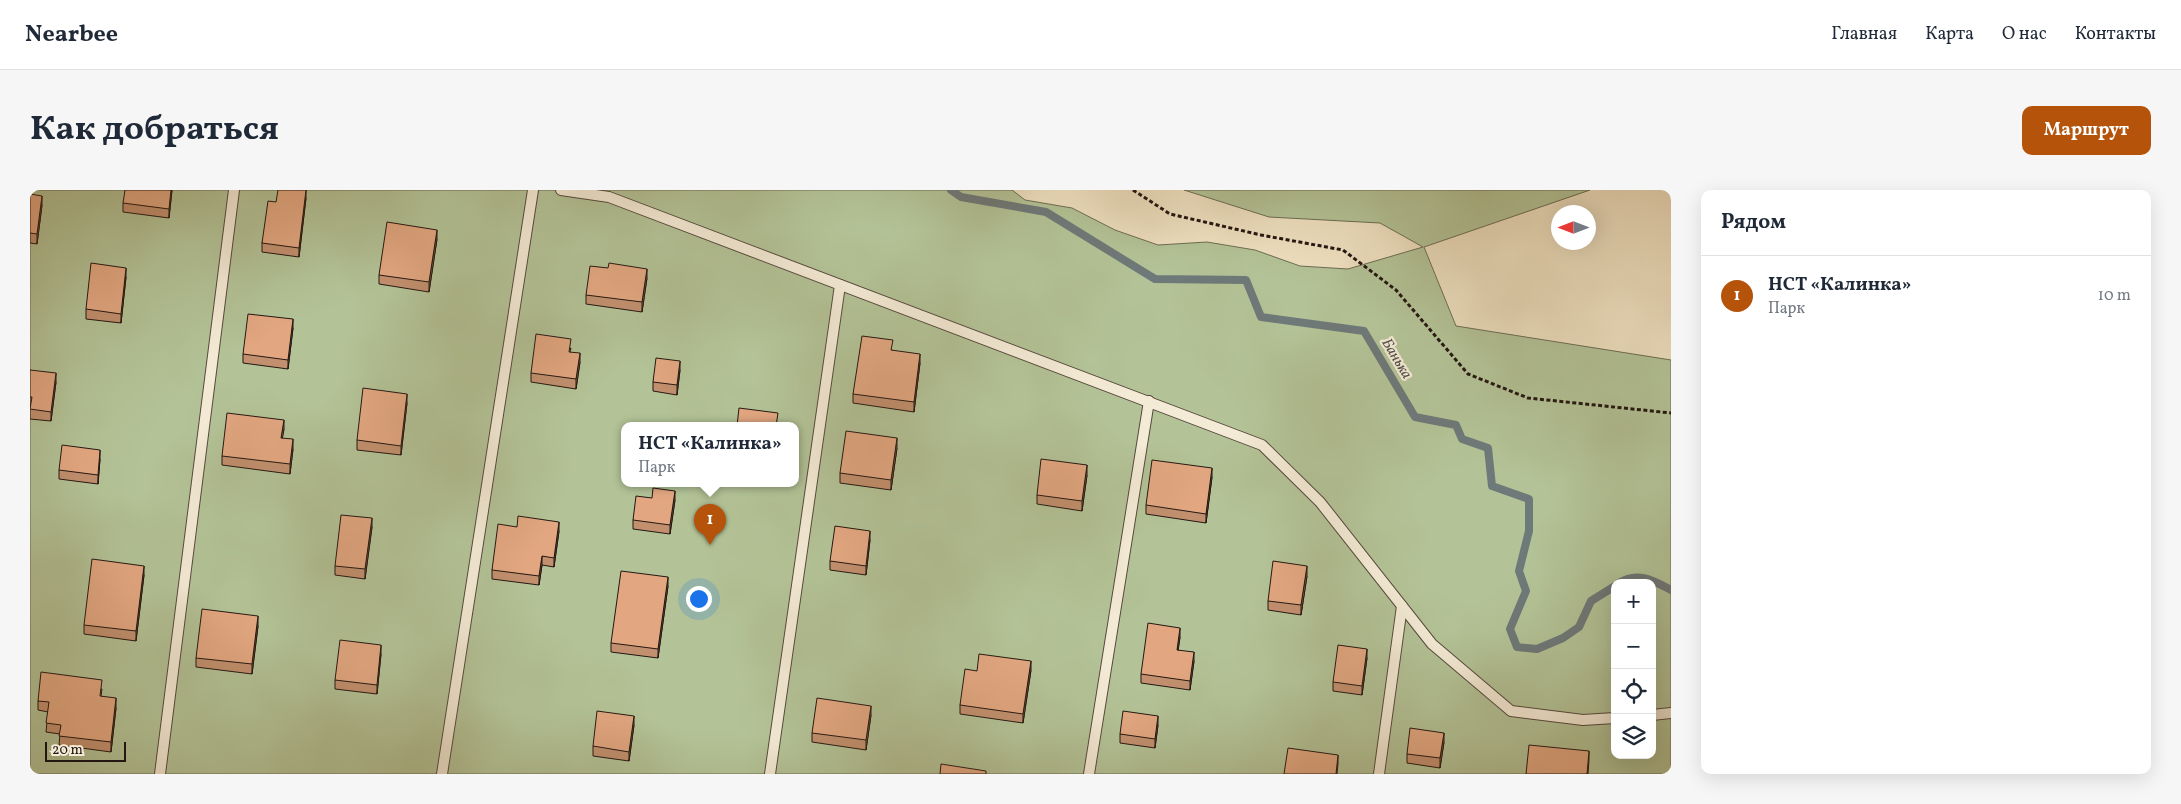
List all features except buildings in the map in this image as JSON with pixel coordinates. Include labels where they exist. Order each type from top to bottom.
[{"type":"lane","points":[[160,774],[234,190]]},
{"type":"lane","points":[[442,774],[533,190]]},
{"type":"lane","points":[[561,190],[609,196],[840,286],[1262,445],[1320,502],[1432,644],[1511,711],[1583,720],[1611,718]]},
{"type":"lane","points":[[770,774],[840,286]]},
{"type":"lane","points":[[1089,774],[1149,401]]},
{"type":"lane","points":[[1379,774],[1402,606]]},
{"type":"lane","points":[[1656,715],[1671,713]]},
{"type":"path","points":[[1132,190],[1170,214],[1261,236],[1343,250],[1396,290],[1468,374],[1528,398],[1671,413]]},
{"type":"green space","points":[[30,190],[1012,190],[1025,200],[1072,208],[1115,230],[1158,245],[1207,242],[1255,250],[1300,266],[1348,269],[1423,247],[1380,223],[1269,217],[1184,190],[1590,190],[1424,247],[1456,326],[1671,360],[1671,774],[30,774]]},
{"type":"waterway","name":"Банька","points":[[951,190],[961,197],[1046,212],[1155,279],[1246,280],[1261,317],[1364,331],[1415,417],[1456,425],[1462,439],[1488,448],[1492,486],[1529,499],[1529,531],[1519,571],[1526,591],[1510,629],[1517,647],[1537,649],[1563,638],[1579,627],[1591,601],[1611,588]]},
{"type":"waterway","name":"Банька","points":[[1626,579],[1646,579]]},
{"type":"waterway","name":"Банька","points":[[1656,583],[1671,590]]},
{"type":"place","name":"НСТ «Калинка»","points":[[710,545]]}]
